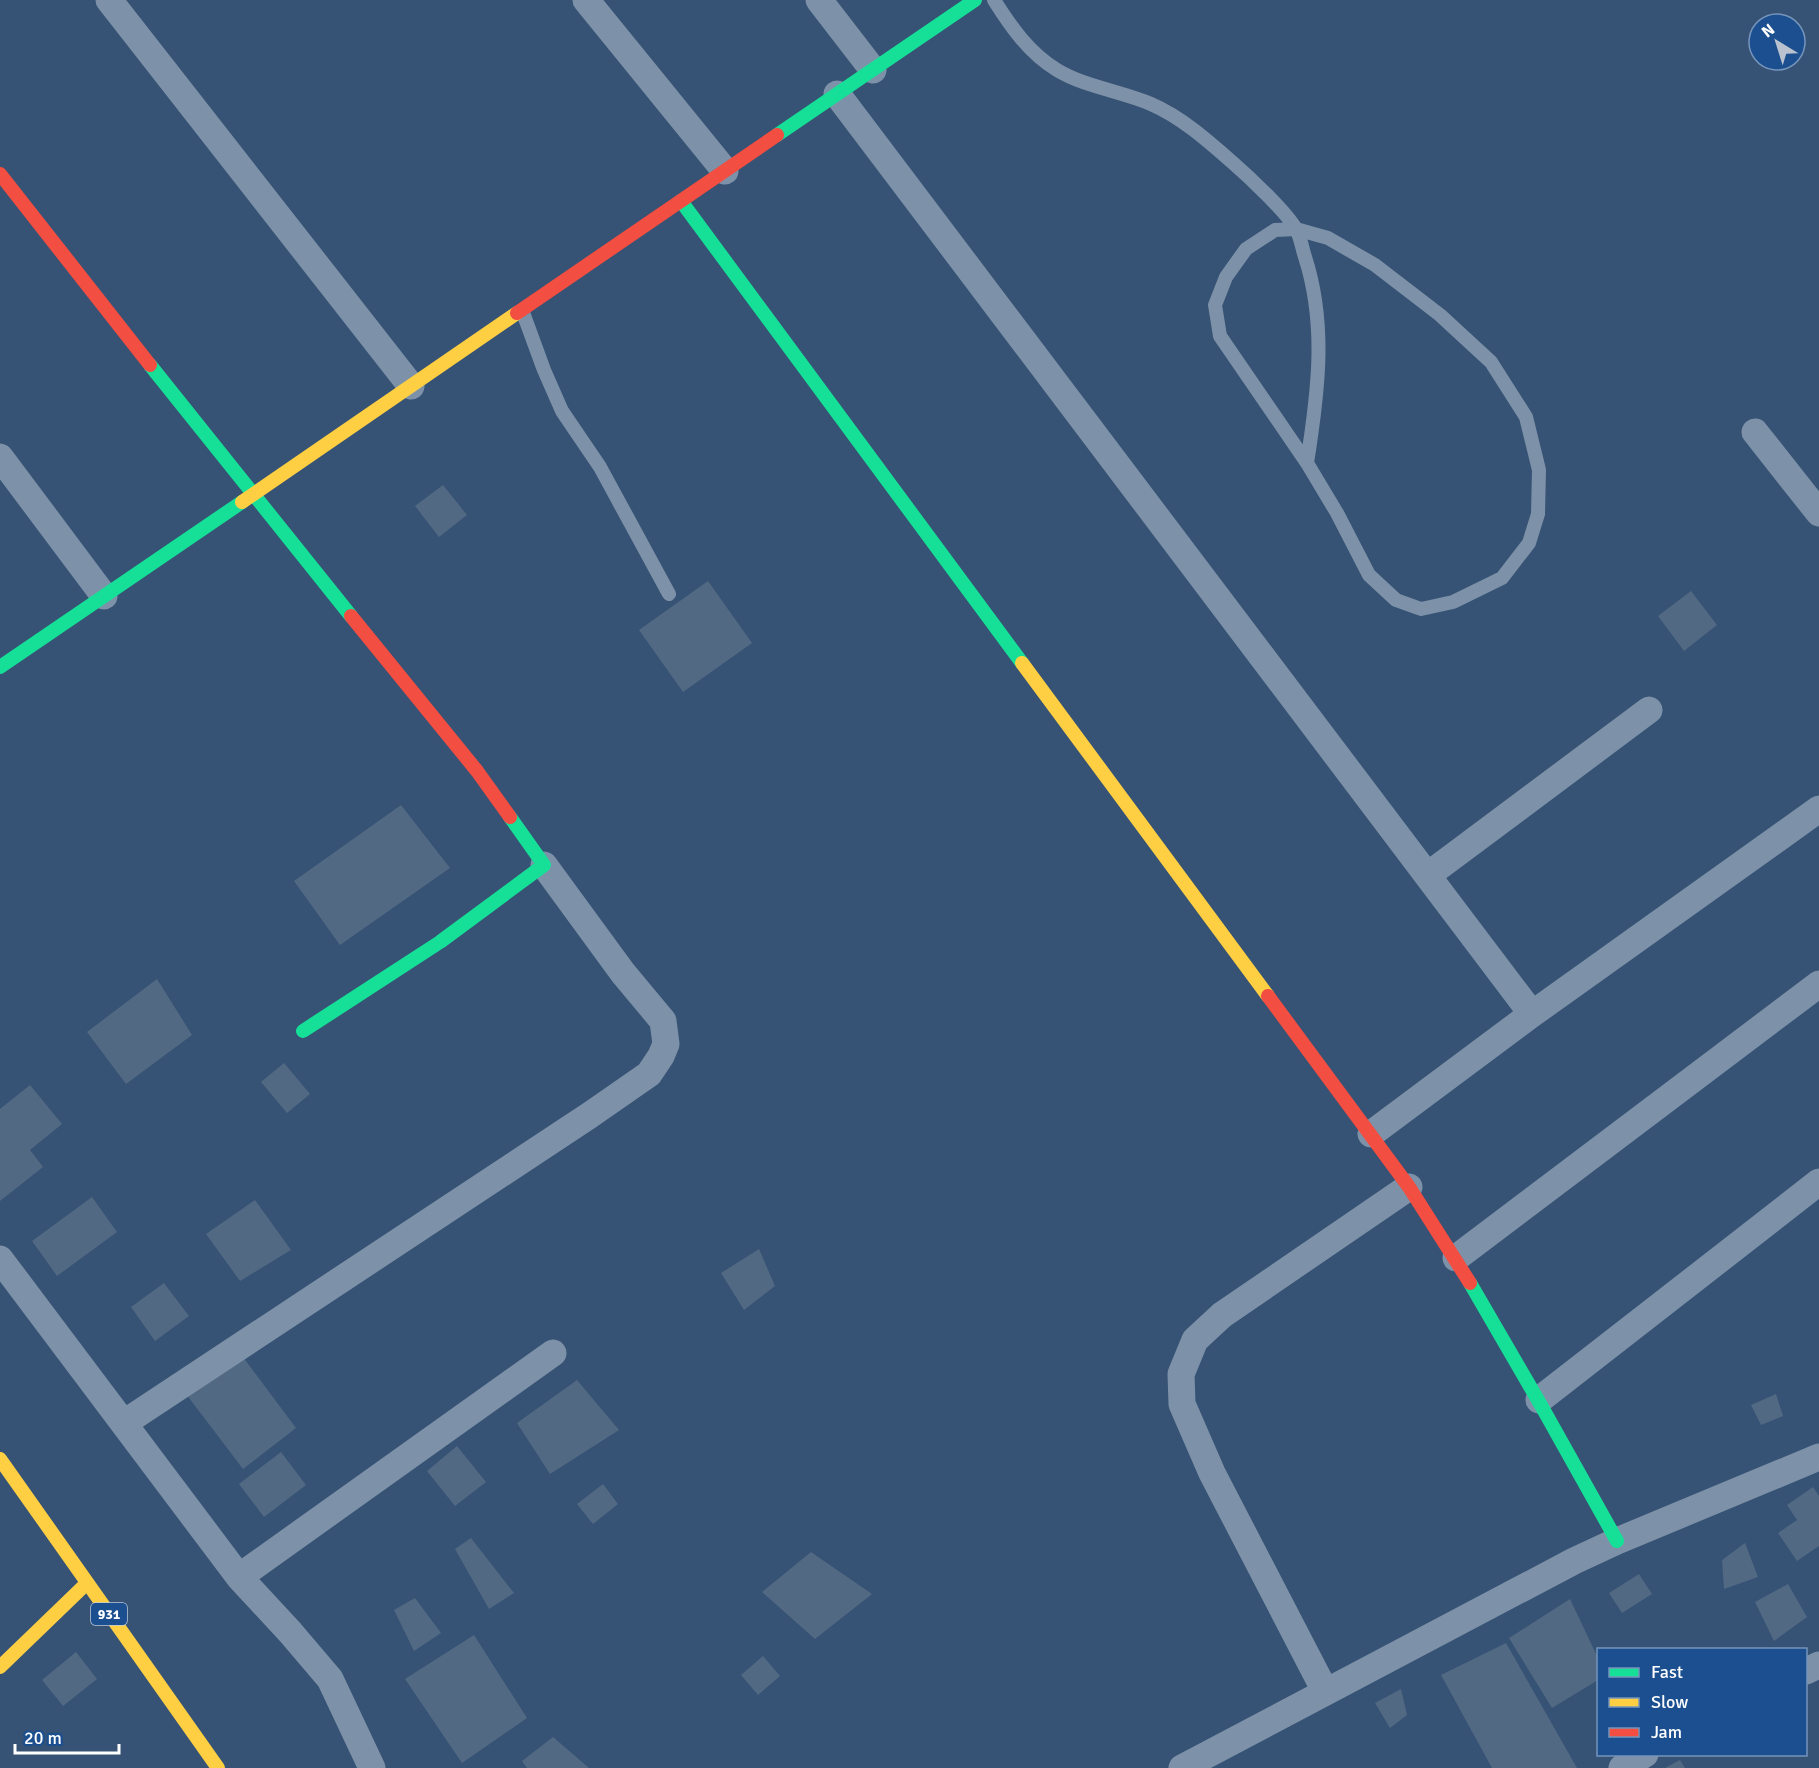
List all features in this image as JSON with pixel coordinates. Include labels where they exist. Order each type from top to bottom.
[{"type":"street","points":[[109,0],[411,386]]},
{"type":"street","points":[[586,0],[725,171]]},
{"type":"street","points":[[819,0],[873,70]]},
{"type":"street","points":[[0,667],[975,0]]},
{"type":"street","points":[[837,94],[1532,1014]]},
{"type":"street","points":[[0,174],[252,495],[477,771],[623,973],[663,1021],[666,1044],[650,1074],[124,1423]]},
{"type":"street","points":[[681,201],[1409,1187],[1456,1258],[1539,1400],[1617,1541]]},
{"type":"street","points":[[1755,432],[1819,513]]},
{"type":"street","points":[[0,457],[104,596]]},
{"type":"street","points":[[1428,875],[1649,710]]},
{"type":"street","points":[[1371,1134],[1532,1014],[1819,809]]},
{"type":"street","points":[[303,1031],[440,942],[544,865]]},
{"type":"street","points":[[1456,1258],[1819,984]]},
{"type":"street","points":[[1539,1400],[1819,1182]]},
{"type":"street","points":[[1325,1691],[1212,1473],[1182,1404],[1180,1374],[1195,1340],[1222,1316],[1409,1187]]},
{"type":"street","points":[[0,1259],[239,1577],[330,1679],[372,1768]]},
{"type":"street","points":[[239,1577],[553,1353]]},
{"type":"street","points":[[1182,1768],[1325,1691],[1617,1541],[1819,1457]]},
{"type":"street","name":"931","points":[[0,1459],[218,1768]]},
{"type":"street","points":[[0,1667],[87,1583]]},
{"type":"street","points":[[1622,1768],[1643,1756]]},
{"type":"lane","points":[[994,0],[1008,23],[1032,51],[1058,70],[1082,81],[1125,93],[1154,105],[1181,121],[1239,168],[1296,229],[1314,285],[1319,339],[1318,396],[1307,463]]},
{"type":"lane","points":[[1296,229],[1328,238],[1375,265],[1440,315],[1491,362],[1526,417],[1539,470],[1538,514],[1529,543],[1502,578],[1453,602],[1421,609],[1396,600],[1369,575],[1337,513],[1307,463],[1220,336],[1215,305],[1226,278],[1246,249],[1275,230],[1296,229]]},
{"type":"lane","points":[[522,310],[562,411],[600,467],[669,594]]},
{"type":"building","points":[[443,485],[467,515],[439,537],[415,506]]},
{"type":"building","points":[[708,581],[752,643],[683,692],[639,630]]},
{"type":"building","points":[[1691,591],[1717,625],[1684,651],[1658,616]]},
{"type":"building","points":[[401,805],[450,868],[340,945],[294,881]]},
{"type":"building","points":[[157,979],[192,1035],[126,1084],[87,1032]]},
{"type":"building","points":[[284,1063],[310,1094],[287,1113],[261,1082]]},
{"type":"building","points":[[30,1085],[62,1124],[30,1150],[43,1167],[0,1201],[0,1109]]},
{"type":"building","points":[[92,1197],[117,1232],[57,1276],[32,1241]]},
{"type":"building","points":[[255,1200],[291,1250],[240,1281],[206,1234]]},
{"type":"building","points":[[759,1249],[775,1286],[744,1310],[721,1273]]},
{"type":"building","points":[[164,1283],[189,1316],[155,1341],[131,1307]]},
{"type":"building","points":[[240,1353],[296,1428],[243,1469],[186,1394]]},
{"type":"building","points":[[577,1380],[619,1430],[550,1474],[517,1423]]},
{"type":"building","points":[[1776,1394],[1783,1416],[1761,1425],[1751,1405]]},
{"type":"building","points":[[457,1446],[486,1482],[455,1506],[427,1471]]},
{"type":"building","points":[[281,1452],[306,1485],[264,1517],[239,1484]]},
{"type":"building","points":[[603,1484],[618,1504],[593,1524],[577,1504]]},
{"type":"building","points":[[1813,1487],[1819,1496],[1819,1546],[1797,1561],[1778,1533],[1797,1520],[1787,1505]]},
{"type":"building","points":[[471,1538],[514,1593],[489,1609],[455,1549]]},
{"type":"building","points":[[1745,1543],[1758,1577],[1724,1589],[1722,1560]]},
{"type":"building","points":[[811,1552],[872,1594],[815,1639],[762,1592]]},
{"type":"building","points":[[1639,1574],[1652,1594],[1622,1613],[1609,1593]]},
{"type":"building","points":[[1788,1584],[1807,1617],[1774,1641],[1755,1602]]},
{"type":"building","points":[[415,1598],[441,1633],[414,1651],[394,1610]]},
{"type":"building","points":[[1570,1599],[1597,1656],[1597,1681],[1552,1708],[1509,1638]]},
{"type":"building","points":[[474,1635],[527,1718],[462,1763],[405,1679]]},
{"type":"building","points":[[1506,1643],[1577,1768],[1492,1768],[1441,1675]]},
{"type":"building","points":[[76,1652],[97,1679],[63,1706],[42,1680]]},
{"type":"building","points":[[763,1656],[780,1676],[758,1695],[741,1675]]},
{"type":"building","points":[[1401,1689],[1407,1715],[1390,1728],[1375,1703]]},
{"type":"building","points":[[553,1737],[589,1768],[527,1768],[522,1761]]},
{"type":"building","points":[[1680,1760],[1685,1768],[1665,1768]]},
{"type":"traffic: fast","points":[[777,135],[975,0]]},
{"type":"traffic: fast","points":[[681,201],[1022,663]]},
{"type":"traffic: fast","points":[[150,365],[351,616]]},
{"type":"traffic: fast","points":[[0,667],[242,502]]},
{"type":"traffic: fast","points":[[303,1031],[440,942],[544,865],[510,817]]},
{"type":"traffic: fast","points":[[1470,1283],[1617,1541]]},
{"type":"traffic: slow","points":[[242,502],[517,313]]},
{"type":"traffic: slow","points":[[1022,663],[1268,996]]},
{"type":"traffic: slow","points":[[0,1459],[218,1768]]},
{"type":"traffic: slow","points":[[0,1667],[87,1583]]},
{"type":"traffic: jam","points":[[517,313],[777,135]]},
{"type":"traffic: jam","points":[[0,174],[150,365]]},
{"type":"traffic: jam","points":[[351,616],[477,771],[510,817]]},
{"type":"traffic: jam","points":[[1268,996],[1409,1187],[1470,1283]]}]
